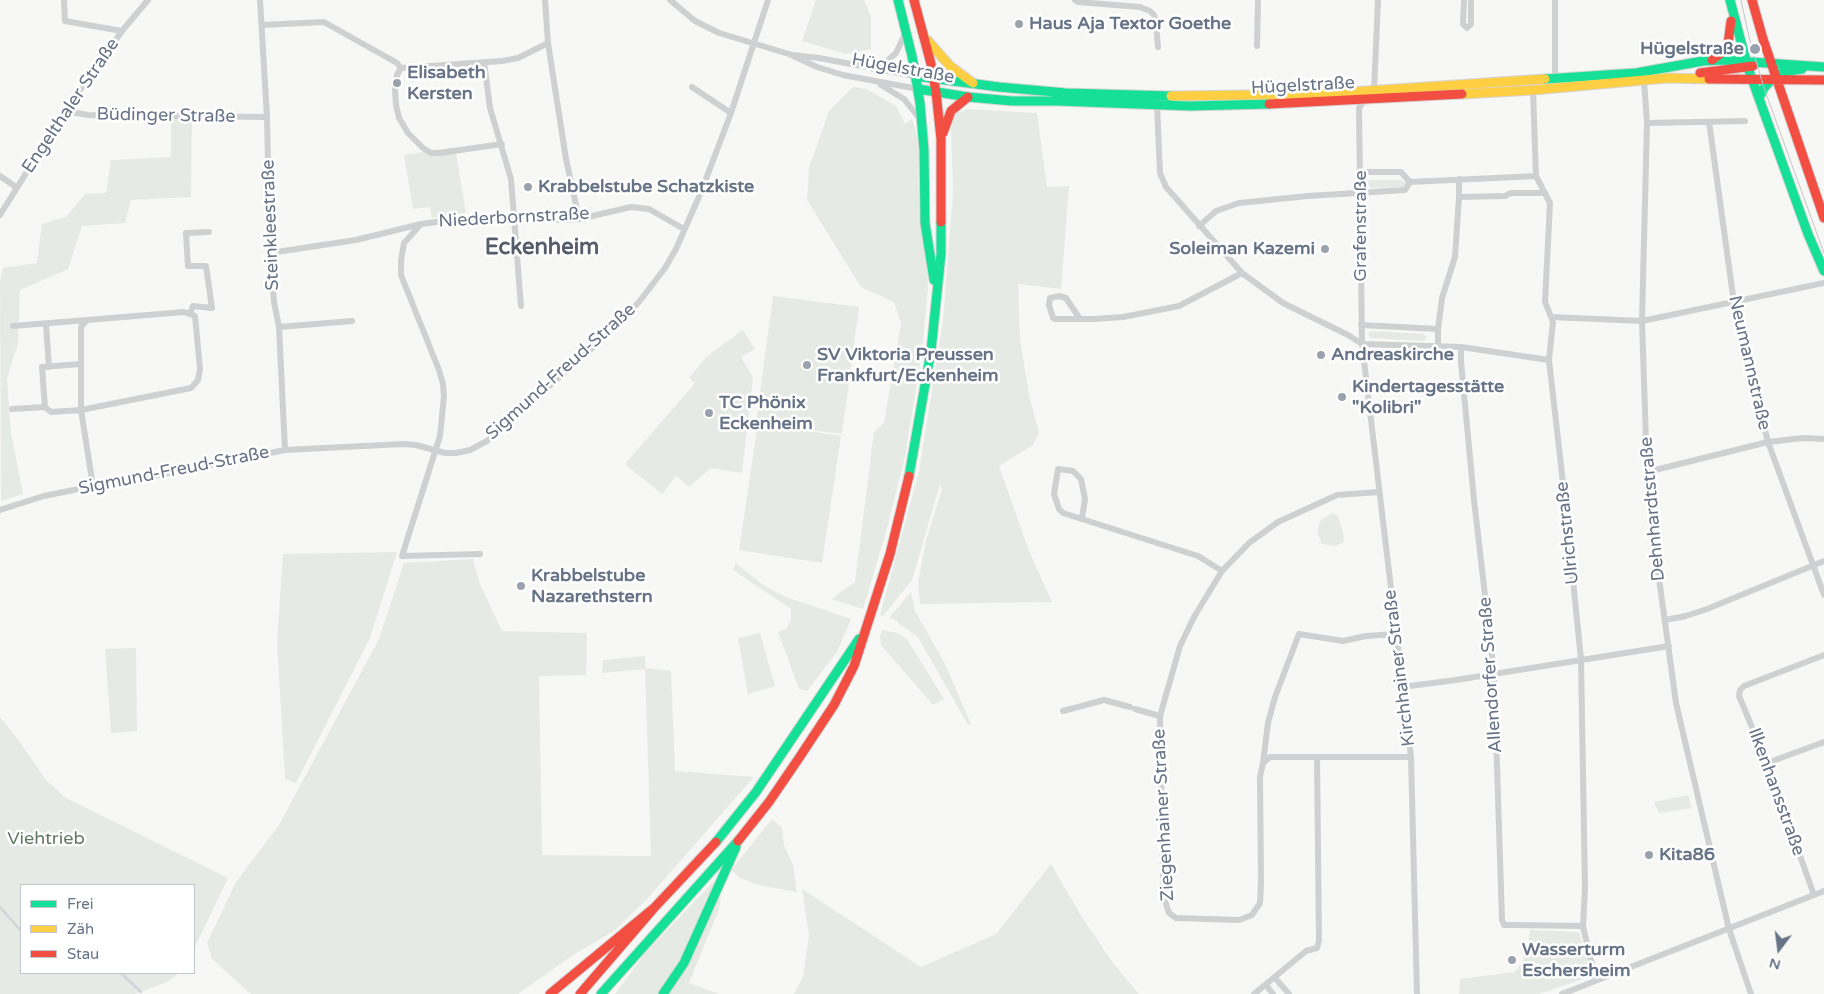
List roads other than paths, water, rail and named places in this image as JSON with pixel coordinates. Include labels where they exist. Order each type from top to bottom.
[{"type":"main road","points":[[898,0],[918,90],[925,159],[925,223],[936,293]]},
{"type":"main road","points":[[601,994],[738,841],[794,766],[834,704],[854,666],[893,546],[913,462],[931,351],[941,254],[941,139],[934,79],[914,0]]},
{"type":"main road","points":[[1752,0],[1774,79],[1824,218]]},
{"type":"main road","points":[[1712,60],[1728,44],[1730,5]]},
{"type":"main road","points":[[1730,5],[1752,80],[1808,234],[1824,271]]},
{"type":"main road","points":[[924,37],[950,66],[973,84]]},
{"type":"main road","points":[[1759,61],[1766,50]]},
{"type":"main road","name":"Hügelstraße","points":[[915,76],[973,84],[1082,94],[1358,100],[1374,91],[1636,73],[1712,60],[1747,64],[1759,61],[1820,67]]},
{"type":"main road","points":[[1667,78],[1747,64]]},
{"type":"main road","points":[[1759,98],[1764,88],[1783,72],[1820,67]]},
{"type":"main road","name":"Hügelstraße","points":[[918,90],[1012,101],[1058,100],[1157,105],[1254,105],[1533,90],[1667,78],[1824,80]]},
{"type":"main road","points":[[1157,105],[1164,100],[1182,96]]},
{"type":"main road","points":[[941,139],[952,111],[968,97]]},
{"type":"main road","points":[[580,994],[654,908],[723,834],[756,792],[865,632]]},
{"type":"main road","points":[[663,994],[684,963],[738,841]]},
{"type":"main road","points":[[550,994],[654,908]]},
{"type":"street","points":[[64,0],[65,21],[122,31]]},
{"type":"street","name":"Engelthaler Straße","points":[[0,215],[65,111],[122,31],[148,0]]},
{"type":"street","name":"Steinkleestraße","points":[[260,0],[267,117],[270,253],[274,302],[279,327],[284,450]]},
{"type":"street","points":[[545,0],[548,42],[566,159],[579,219]]},
{"type":"street","name":"Hügelstraße","points":[[670,0],[705,28],[753,44],[789,54],[915,76]]},
{"type":"street","name":"Sigmund-Freud-Straße","points":[[0,510],[35,499],[93,486],[284,450],[402,444],[456,453],[477,447],[496,434],[598,344],[639,302],[665,268],[676,249],[701,192],[731,113],[768,0]]},
{"type":"street","points":[[1075,0],[1078,2],[1140,7],[1150,11],[1154,15],[1158,47]]},
{"type":"street","points":[[1257,46],[1258,0]]},
{"type":"street","points":[[1358,100],[1374,91],[1378,0]]},
{"type":"street","points":[[1464,0],[1464,24],[1467,28],[1471,24],[1471,0]]},
{"type":"street","points":[[1555,0],[1555,88]]},
{"type":"street","points":[[262,25],[324,22],[397,63],[401,68]]},
{"type":"street","points":[[872,69],[886,62],[896,53],[906,31]]},
{"type":"street","points":[[401,68],[502,61],[518,58],[548,42]]},
{"type":"street","name":"Hügelstraße","points":[[789,54],[817,67],[876,82],[918,90]]},
{"type":"street","points":[[484,62],[490,108],[511,179],[522,306]]},
{"type":"street","points":[[401,68],[397,74],[395,90],[399,118],[408,133],[423,148],[431,152],[440,153],[502,144]]},
{"type":"street","name":"Dehnhardtstraße","points":[[1644,81],[1647,123],[1642,321],[1647,472],[1676,703],[1729,929],[1751,994]]},
{"type":"street","points":[[876,82],[904,99],[922,123]]},
{"type":"street","points":[[692,87],[731,113]]},
{"type":"street","name":"Ulrichstraße","points":[[1533,90],[1536,176],[1550,203],[1545,302],[1553,322],[1549,360],[1581,659],[1585,885],[1583,926],[1597,979]]},
{"type":"street","name":"Grafenstraße","points":[[1358,100],[1362,344]]},
{"type":"street","points":[[1157,105],[1161,176],[1166,187],[1242,273],[1283,303],[1348,335],[1362,344],[1461,347],[1549,360]]},
{"type":"street","name":"Büdinger Straße","points":[[65,111],[88,115],[267,117]]},
{"type":"street","points":[[1647,123],[1745,121]]},
{"type":"street","name":"Neumannstraße","points":[[1709,122],[1734,303],[1768,442],[1824,595]]},
{"type":"street","points":[[1360,172],[1401,172],[1410,182]]},
{"type":"street","points":[[0,176],[16,187]]},
{"type":"street","points":[[1410,182],[1536,176]]},
{"type":"street","points":[[1438,346],[1442,298],[1456,257],[1459,180]]},
{"type":"street","points":[[1199,226],[1216,211],[1239,204],[1405,190],[1410,182]]},
{"type":"street","points":[[1459,197],[1505,196],[1511,193],[1545,193]]},
{"type":"street","name":"Niederbornstraße","points":[[480,554],[402,556],[440,436],[444,396],[439,370],[404,285],[400,268],[404,243],[420,224],[451,220],[513,217],[561,220],[579,219],[631,207],[649,209],[684,229]]},
{"type":"street","points":[[270,253],[356,240],[420,224]]},
{"type":"street","points":[[190,314],[193,306],[212,308],[206,266],[188,266],[186,233],[209,232]]},
{"type":"street","points":[[1080,319],[1066,298],[1059,296],[1050,298],[1049,305],[1053,318],[1080,319],[1123,317],[1179,306],[1242,273]]},
{"type":"street","points":[[1551,317],[1642,321],[1824,283]]},
{"type":"street","points":[[12,409],[45,407],[51,412],[81,410],[191,388],[198,380],[200,369],[197,324],[195,316],[190,314],[177,312],[13,326]]},
{"type":"street","points":[[87,320],[81,327],[81,410],[93,486]]},
{"type":"street","points":[[279,327],[352,321]]},
{"type":"street","points":[[46,324],[49,367]]},
{"type":"street","points":[[1361,325],[1438,329]]},
{"type":"street","name":"Kirchhainer Straße","points":[[1362,344],[1378,492],[1411,757],[1417,994]]},
{"type":"street","name":"Allendorfer Straße","points":[[1461,347],[1460,362],[1494,673],[1502,920],[1504,924],[1513,926],[1583,926]]},
{"type":"street","points":[[45,407],[42,367],[80,364]]},
{"type":"street","points":[[1647,472],[1768,442],[1803,438],[1824,439]]},
{"type":"street","points":[[1082,518],[1085,498],[1081,479],[1073,471],[1058,469],[1054,494],[1059,509],[1063,513],[1198,556],[1222,571]]},
{"type":"street","name":"Ziegenhainer Straße","points":[[1378,492],[1337,495],[1278,522],[1249,543],[1222,571],[1194,617],[1180,646],[1160,716],[1164,898],[1169,913],[1176,918],[1239,920],[1252,915],[1260,903],[1260,778],[1268,723],[1300,634],[1343,641],[1366,636],[1396,634]]},
{"type":"street","points":[[1665,620],[1708,609],[1824,561]]},
{"type":"street","points":[[1402,686],[1456,680],[1669,646]]},
{"type":"street","name":"Ilkenhansstraße","points":[[1814,894],[1768,763],[1740,696],[1740,690],[1744,686],[1824,655]]},
{"type":"street","name":"Ziegenhainer Straße","points":[[1063,711],[1104,700],[1160,716]]},
{"type":"street","points":[[1768,763],[1824,742]]},
{"type":"street","points":[[1263,763],[1270,757],[1411,757]]},
{"type":"street","points":[[1254,994],[1306,951],[1317,948],[1319,941],[1317,757]]},
{"type":"street","points":[[1562,994],[1824,890]]},
{"type":"street","points":[[1275,978],[1289,994]]},
{"type":"street","points":[[1266,985],[1273,994]]},
{"type":"waterway","points":[[0,907],[20,930]]},
{"type":"waterway","points":[[122,974],[141,992]]},
{"type":"tram line","points":[[1741,0],[1749,37],[1764,88],[1824,253]]},
{"type":"place","name":"Haus Aja Textor Goethe","points":[[1019,24]]},
{"type":"place","name":"Hügelstraße","points":[[1755,49]]},
{"type":"place","name":"Elisabeth Kersten","points":[[397,83]]},
{"type":"place","name":"Krabbelstube Schatzkiste","points":[[528,187]]},
{"type":"place","name":"Soleiman Kazemi","points":[[1325,249]]},
{"type":"place","name":"Andreaskirche","points":[[1321,355]]},
{"type":"place","name":"SV Viktoria Preussen Frankfurt/Eckenheim","points":[[807,365]]},
{"type":"place","name":"Kindertagesstätte \"Kolibri\"","points":[[1342,397]]},
{"type":"place","name":"TC Phönix Eckenheim","points":[[709,413]]},
{"type":"place","name":"Krabbelstube Nazarethstern","points":[[521,586]]},
{"type":"place","name":"Kita86","points":[[1649,855]]},
{"type":"place","name":"Wasserturm Eschersheim","points":[[1512,960]]},
{"type":"district","name":"Eckenheim","points":[[542,248]]},
{"type":"park label","name":"Viehtrieb","points":[[46,839]]}]
